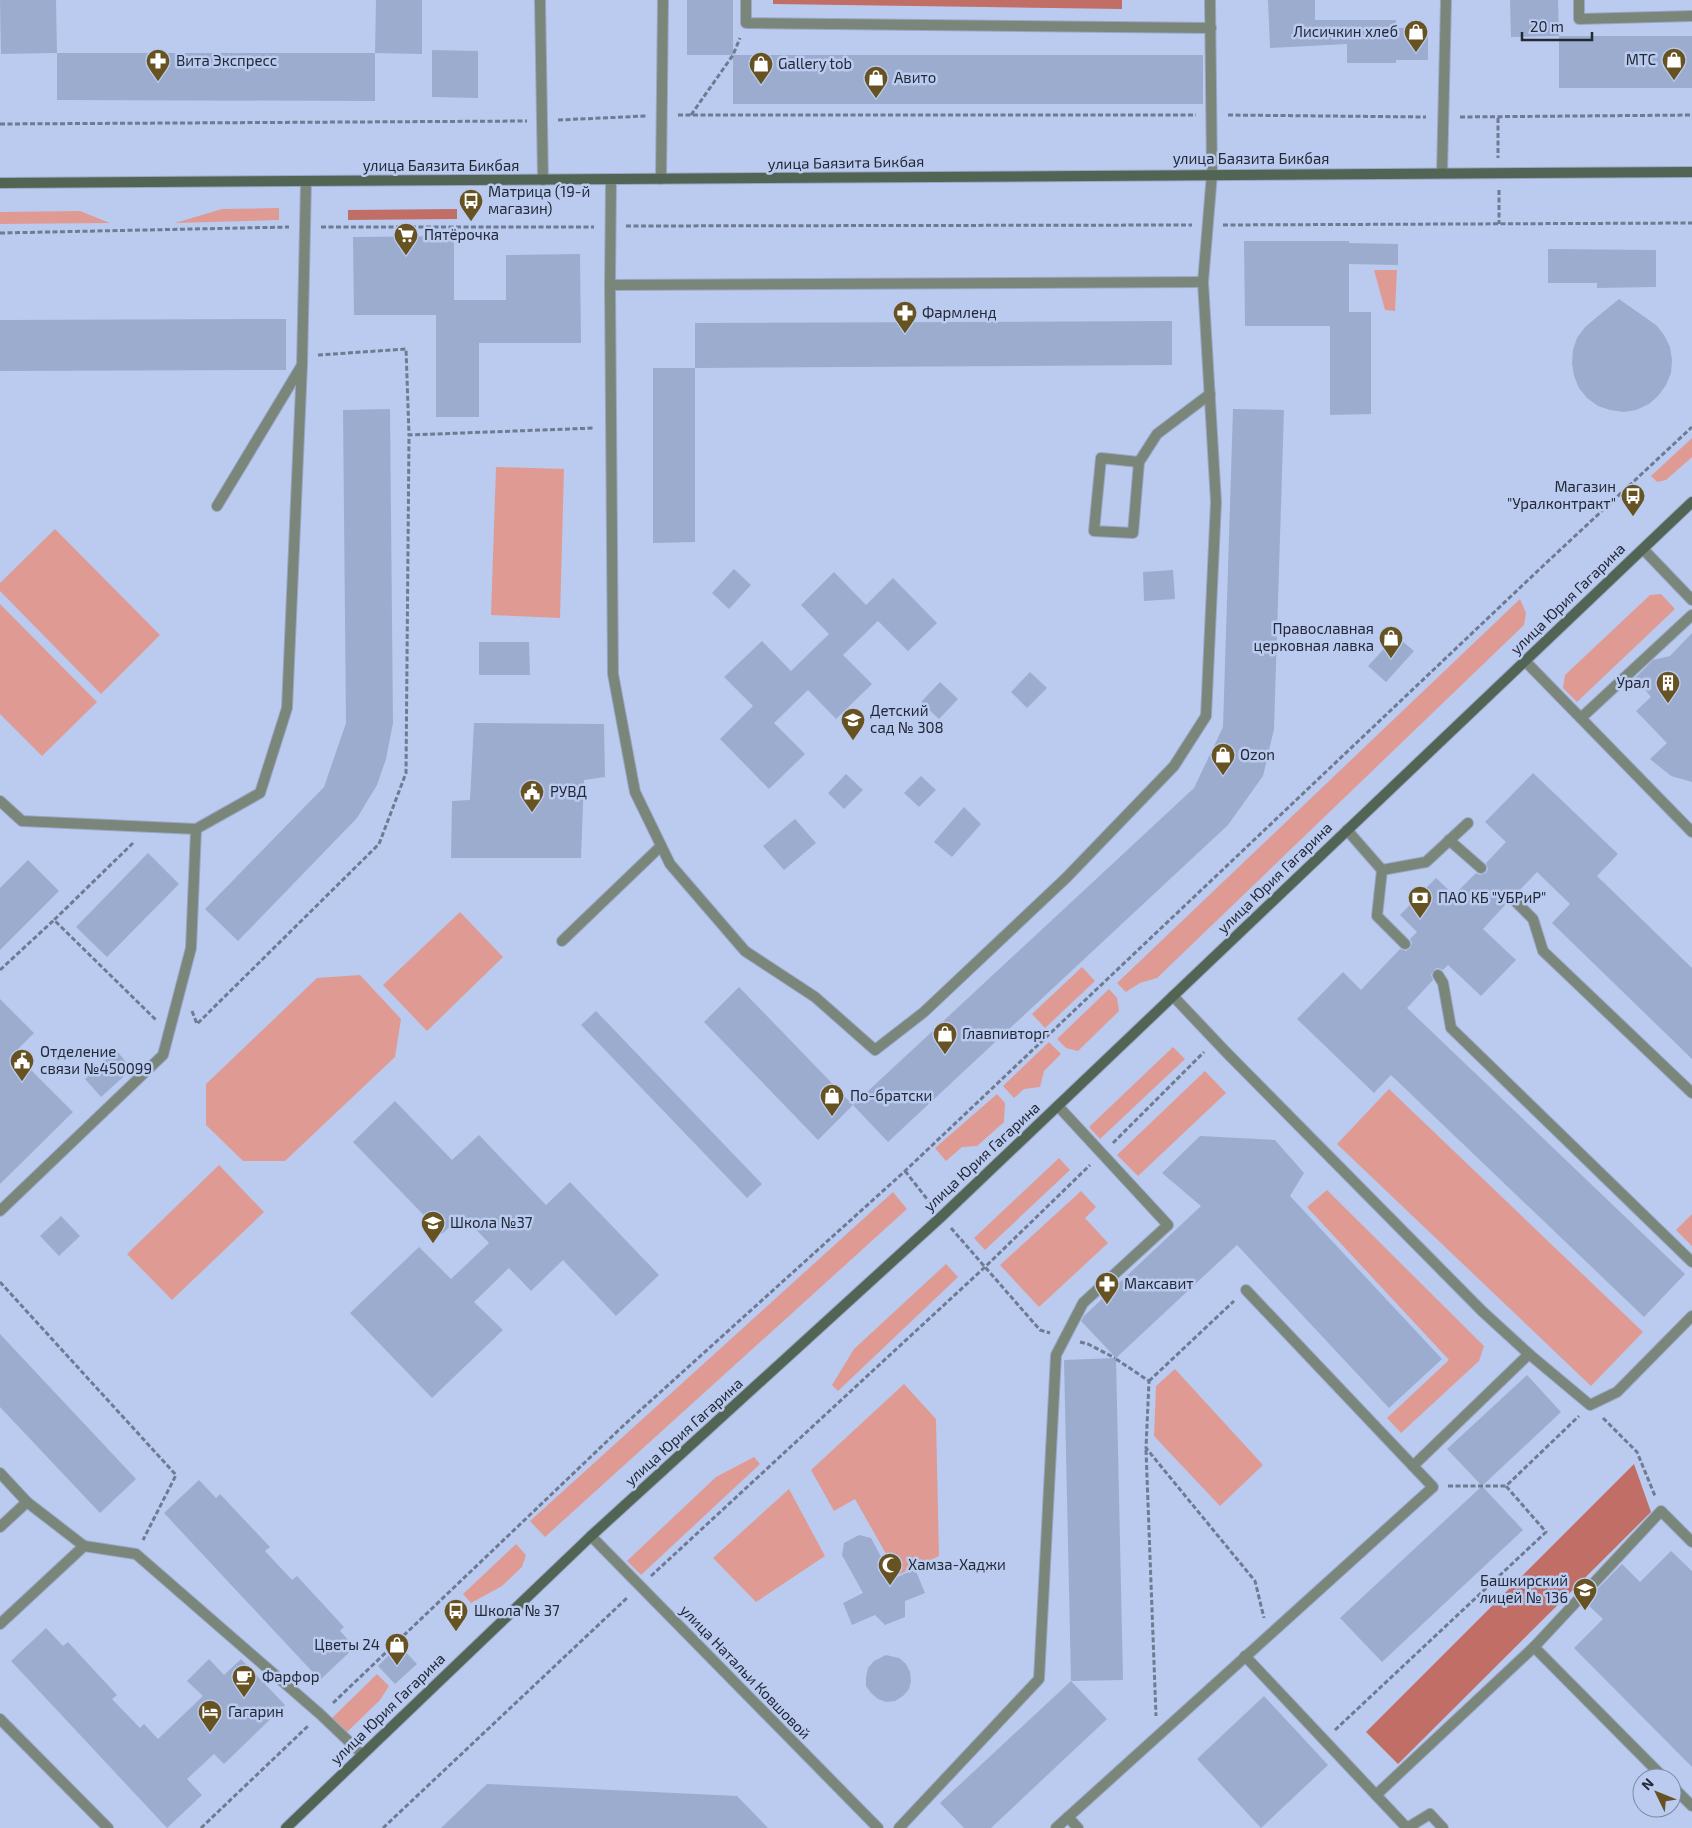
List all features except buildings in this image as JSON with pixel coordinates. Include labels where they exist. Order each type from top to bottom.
[{"type":"main road","name":"улица Баязита Бикбая","points":[[0,183],[1692,172]]},
{"type":"main road","name":"улица Юрия Гагарина","points":[[286,1828],[591,1536],[941,1217],[1692,502]]},
{"type":"street","points":[[540,0],[543,180]]},
{"type":"street","points":[[661,179],[663,0]]},
{"type":"street","points":[[746,0],[746,23],[1211,28]]},
{"type":"street","points":[[611,180],[612,674],[635,792],[670,864],[745,951],[815,997],[875,1050],[924,1012],[1066,878],[1174,766],[1206,716],[1216,502],[1203,282],[1212,174],[1210,0]]},
{"type":"street","points":[[1442,173],[1446,0]]},
{"type":"street","points":[[1578,0],[1579,19],[1692,16]]},
{"type":"street","points":[[0,801],[22,821],[196,829],[260,793],[287,708],[302,360],[306,181]]},
{"type":"street","points":[[610,285],[1203,282]]},
{"type":"street","points":[[217,506],[302,360]]},
{"type":"street","points":[[1139,462],[1101,458],[1094,531],[1133,533],[1139,462],[1157,434],[1210,394]]},
{"type":"street","points":[[1643,549],[1692,600]]},
{"type":"street","points":[[1581,718],[1692,615]]},
{"type":"street","points":[[1526,661],[1692,832]]},
{"type":"street","points":[[1382,870],[1426,862],[1468,823]]},
{"type":"street","points":[[0,1211],[163,1055],[191,948],[196,829]]},
{"type":"street","points":[[1347,830],[1382,870],[1377,916],[1405,944]]},
{"type":"street","points":[[1449,840],[1481,868]]},
{"type":"street","points":[[562,941],[661,846]]},
{"type":"street","points":[[1512,898],[1533,919],[1543,951],[1692,1093]]},
{"type":"street","points":[[1438,976],[1443,982],[1451,1028],[1692,1262]]},
{"type":"street","points":[[1173,996],[1475,1304],[1528,1354],[1590,1405],[1617,1392],[1692,1316]]},
{"type":"street","points":[[899,1828],[1039,1679],[1056,1355],[1083,1302],[1168,1226],[1058,1106]]},
{"type":"street","points":[[1056,1828],[1433,1487],[1246,1290]]},
{"type":"street","points":[[1414,1466],[1528,1354]]},
{"type":"street","points":[[0,1474],[27,1502],[84,1546],[136,1554],[320,1714],[362,1754]]},
{"type":"street","points":[[0,1527],[27,1502]]},
{"type":"street","points":[[1376,1794],[1534,1647],[1661,1511],[1692,1542]]},
{"type":"street","name":"улица Натальи Ковшовой","points":[[591,1536],[878,1828]]},
{"type":"street","points":[[0,1624],[84,1546]]},
{"type":"street","points":[[1534,1647],[1654,1768]]},
{"type":"street","points":[[1245,1656],[1407,1828],[1430,1814],[1443,1828]]},
{"type":"street","points":[[0,1719],[108,1828]]},
{"type":"street","points":[[1682,1796],[1692,1806]]},
{"type":"street","points":[[1068,1817],[1078,1828]]},
{"type":"path","points":[[691,115],[733,55],[746,23]]},
{"type":"path","points":[[0,124],[542,120],[662,115],[1444,117],[1692,115]]},
{"type":"path","points":[[0,233],[306,227],[1692,223]]},
{"type":"path","points":[[182,984],[197,1024],[379,844],[406,773],[409,435],[406,349],[302,360]]},
{"type":"path","points":[[201,1828],[624,1425],[905,1171],[1538,570],[1692,427]]},
{"type":"path","points":[[409,435],[611,428]]},
{"type":"path","points":[[0,970],[150,827]]},
{"type":"path","points":[[54,920],[169,1032]]},
{"type":"path","points":[[383,1828],[640,1586],[985,1267],[1215,1040]]},
{"type":"path","points":[[905,1171],[941,1217],[1040,1330],[1088,1344],[1115,1358],[1149,1381]]},
{"type":"path","points":[[0,1282],[176,1475],[136,1554]]},
{"type":"path","points":[[1157,1736],[1146,1448],[1149,1381],[1246,1290]]},
{"type":"path","points":[[1433,1487],[1506,1486],[1590,1405],[1637,1452],[1661,1511]]},
{"type":"path","points":[[1146,1448],[1255,1581],[1268,1636]]},
{"type":"path","points":[[1324,1740],[1546,1532],[1506,1486]]},
{"type":"shaded area","points":[[773,0],[1122,0],[1122,9],[773,4]]},
{"type":"shaded area","points":[[279,208],[279,220],[175,223],[222,209]]},
{"type":"shaded area","points":[[457,209],[457,219],[348,220],[348,210]]},
{"type":"shaded area","points":[[80,211],[110,223],[0,224],[0,212]]},
{"type":"shaded area","points":[[1374,270],[1397,270],[1395,311],[1385,310]]},
{"type":"shaded area","points":[[1692,438],[1692,457],[1666,480],[1657,482],[1651,476]]},
{"type":"shaded area","points":[[496,467],[564,469],[560,618],[491,615]]},
{"type":"shaded area","points":[[55,529],[160,635],[101,694],[0,591],[0,583]]},
{"type":"shaded area","points":[[1661,594],[1675,609],[1577,702],[1563,688],[1565,675],[1650,595]]},
{"type":"shaded area","points":[[1520,599],[1526,613],[1524,625],[1157,978],[1140,983],[1126,992],[1117,983]]},
{"type":"shaded area","points":[[0,604],[97,702],[42,756],[0,714]]},
{"type":"shaded area","points":[[460,912],[503,957],[427,1031],[383,985]]},
{"type":"shaded area","points":[[1082,967],[1095,981],[1045,1028],[1032,1014]]},
{"type":"shaded area","points":[[360,975],[401,1019],[395,1057],[285,1161],[243,1161],[206,1125],[206,1084],[317,978]]},
{"type":"shaded area","points":[[1109,989],[1117,998],[1119,1011],[1078,1051],[1066,1048],[1057,1039]]},
{"type":"shaded area","points":[[1049,1042],[1061,1054],[1044,1071],[1040,1087],[1024,1089],[1014,1098],[1003,1086]]},
{"type":"shaded area","points":[[1173,1047],[1185,1059],[1100,1139],[1089,1127]]},
{"type":"shaded area","points":[[1205,1071],[1226,1093],[1138,1176],[1117,1155]]},
{"type":"shaded area","points":[[1389,1089],[1643,1332],[1591,1386],[1337,1144]]},
{"type":"shaded area","points":[[997,1094],[1005,1103],[1004,1122],[977,1146],[962,1147],[946,1161],[935,1148]]},
{"type":"shaded area","points":[[1059,1158],[1070,1170],[985,1250],[974,1238]]},
{"type":"shaded area","points":[[219,1165],[264,1212],[172,1300],[127,1254]]},
{"type":"shaded area","points":[[1327,1190],[1484,1346],[1479,1361],[1401,1433],[1387,1418],[1449,1360],[1307,1207]]},
{"type":"shaded area","points":[[1081,1191],[1096,1207],[1085,1218],[1108,1243],[1039,1307],[1000,1265]]},
{"type":"shaded area","points":[[893,1192],[907,1209],[545,1537],[530,1521]]},
{"type":"shaded area","points":[[1692,1214],[1692,1246],[1676,1230]]},
{"type":"shaded area","points":[[946,1264],[958,1277],[838,1391],[832,1385],[854,1349]]},
{"type":"shaded area","points":[[1175,1369],[1263,1465],[1220,1506],[1154,1436],[1156,1386]]},
{"type":"shaded area","points":[[904,1384],[936,1419],[939,1556],[898,1575],[855,1499],[834,1511],[811,1470]]},
{"type":"shaded area","points":[[754,1457],[760,1464],[641,1575],[627,1561],[716,1477]]},
{"type":"shaded area","points":[[1634,1464],[1651,1512],[1398,1764],[1366,1732]]},
{"type":"shaded area","points":[[789,1489],[825,1556],[756,1602],[713,1558]]},
{"type":"shaded area","points":[[516,1544],[526,1555],[522,1567],[502,1586],[471,1603],[463,1594]]},
{"type":"shaded area","points":[[377,1674],[389,1686],[380,1700],[346,1733],[332,1718]]},
{"type":"place","name":"Лисичкин хлеб","points":[[1416,53]]},
{"type":"place","name":"МТС","points":[[1674,81]]},
{"type":"place","name":"Вита Экспресс","points":[[158,82]]},
{"type":"place","name":"Gallery tob","points":[[761,85]]},
{"type":"place","name":"Авито","points":[[876,99]]},
{"type":"place","name":"Матрица (19-й магазин)","points":[[471,222]]},
{"type":"place","name":"Пятёрочка","points":[[406,256]]},
{"type":"place","name":"Фармленд","points":[[905,334]]},
{"type":"place","name":"Магазин \"Уралконтракт\"","points":[[1633,517]]},
{"type":"place","name":"Православная церковная лавка","points":[[1391,659]]},
{"type":"place","name":"Урал","points":[[1668,704]]},
{"type":"place","name":"Детский сад № 308","points":[[853,741]]},
{"type":"place","name":"Ozon","points":[[1223,776]]},
{"type":"place","name":"РУВД","points":[[532,813]]},
{"type":"place","name":"ПАО КБ \"УБРиР\"","points":[[1420,919]]},
{"type":"place","name":"Главпивторг","points":[[945,1055]]},
{"type":"place","name":"Отделение связи №450099","points":[[22,1082]]},
{"type":"place","name":"По-братски","points":[[832,1117]]},
{"type":"place","name":"Школа №37","points":[[433,1244]]},
{"type":"place","name":"Максавит","points":[[1107,1305]]},
{"type":"place","name":"Хамза-Хаджи","points":[[890,1586]]},
{"type":"place","name":"Башкирский лицей № 136","points":[[1585,1611]]},
{"type":"place","name":"Школа № 37","points":[[456,1632]]},
{"type":"place","name":"Цветы 24","points":[[397,1666]]},
{"type":"place","name":"Фарфор","points":[[244,1698]]},
{"type":"place","name":"Гагарин","points":[[210,1733]]}]
